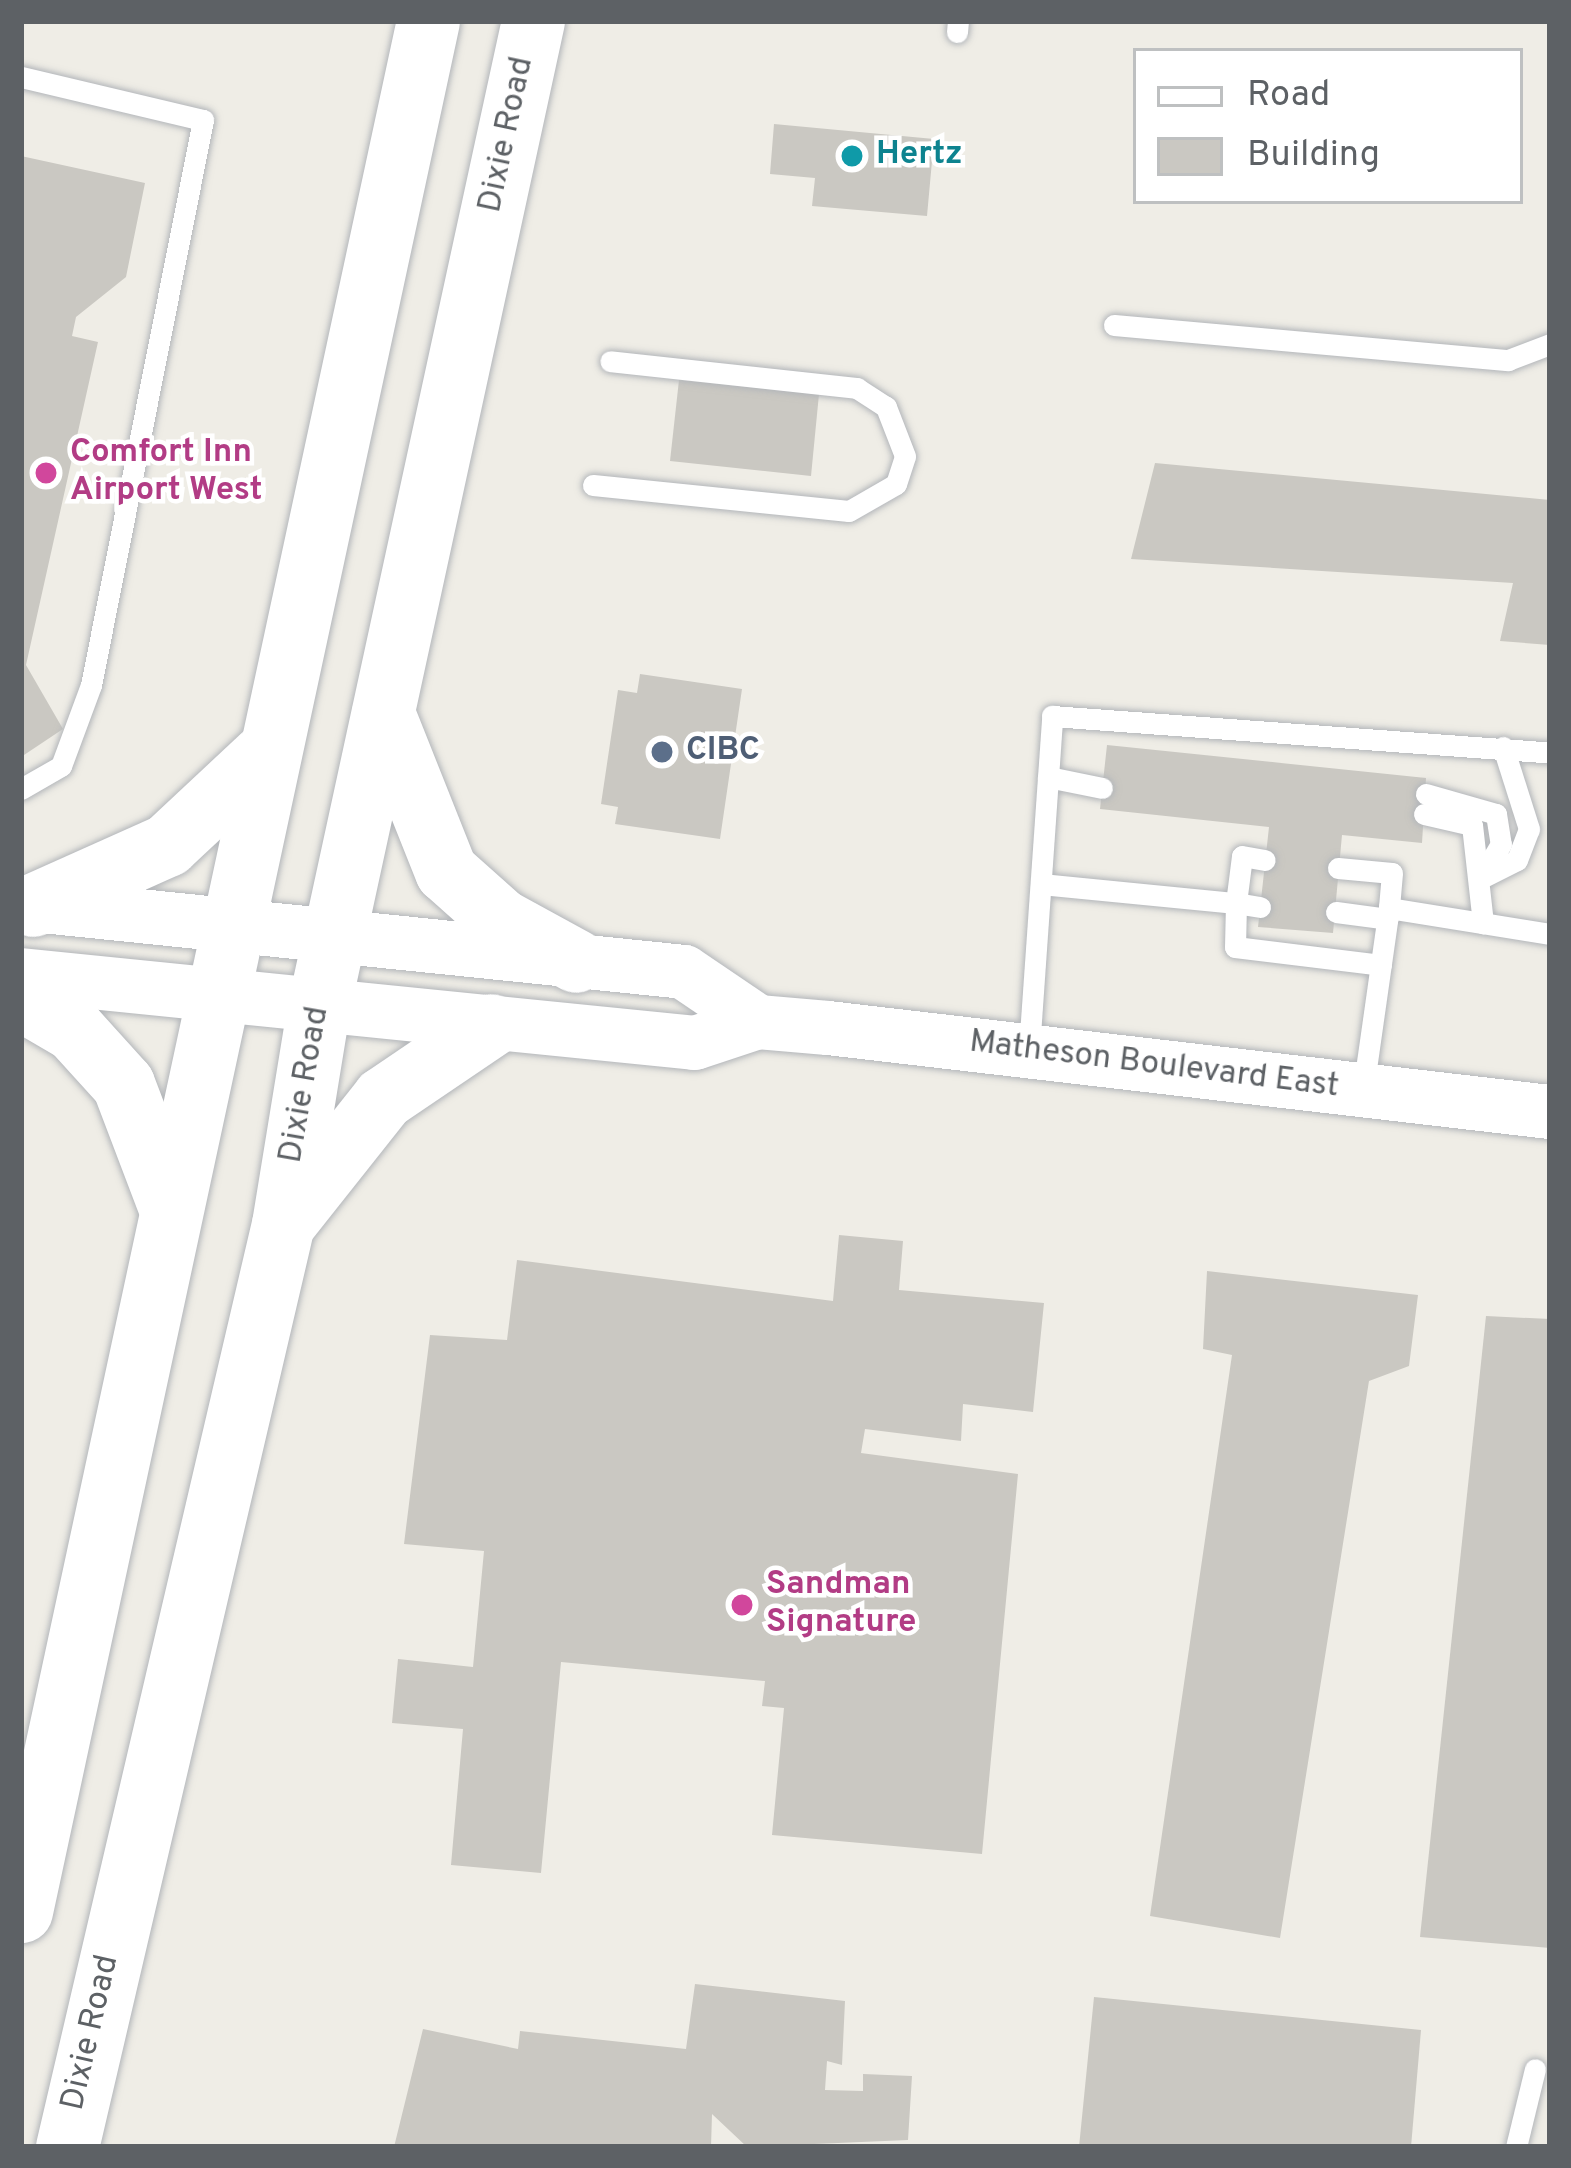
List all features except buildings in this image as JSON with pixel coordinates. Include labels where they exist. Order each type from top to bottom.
[{"type":"main road","points":[[21,1911],[29,1831],[170,1208],[262,756],[428,21]]},
{"type":"main road","name":"Dixie Road","points":[[67,2147],[283,1224],[318,1010],[533,21]]},
{"type":"main road","points":[[383,713],[446,871],[501,920],[576,961]]},
{"type":"main road","points":[[27,904],[167,845],[262,756]]},
{"type":"main road","points":[[21,999],[74,1030],[123,1084],[170,1208]]},
{"type":"main road","points":[[283,1224],[383,1098],[491,1025]]},
{"type":"street","name":"Matheson Boulevard East","points":[[27,904],[684,972],[758,1022]]},
{"type":"street","name":"Matheson Boulevard East","points":[[21,975],[216,994],[318,1010],[695,1043],[758,1022],[1550,1112]]},
{"type":"lane","points":[[21,77],[203,120],[91,685],[61,766],[21,789]]},
{"type":"lane","points":[[1114,325],[1508,360],[1550,344]]},
{"type":"lane","points":[[593,485],[849,512],[896,484],[905,456],[886,407],[856,388],[610,361]]},
{"type":"lane","points":[[1029,1052],[1052,716],[1550,753]]},
{"type":"lane","points":[[1481,878],[1517,860],[1529,829],[1503,747]]},
{"type":"lane","points":[[1048,777],[1103,776]]},
{"type":"lane","points":[[1425,804],[1472,825],[1483,923]]},
{"type":"lane","points":[[1264,860],[1242,856],[1235,947],[1381,965]]},
{"type":"lane","points":[[1338,868],[1392,872],[1363,1091]]},
{"type":"lane","points":[[1041,884],[1260,907]]},
{"type":"lane","points":[[1336,912],[1388,913],[1550,934]]},
{"type":"lane","points":[[1516,2147],[1535,2068]]},
{"type":"place","name":"Hertz","points":[[852,156]]},
{"type":"place","name":"Comfort Inn Airport West","points":[[46,473]]},
{"type":"place","name":"CIBC","points":[[662,752]]},
{"type":"place","name":"Sandman Signature","points":[[742,1605]]}]
